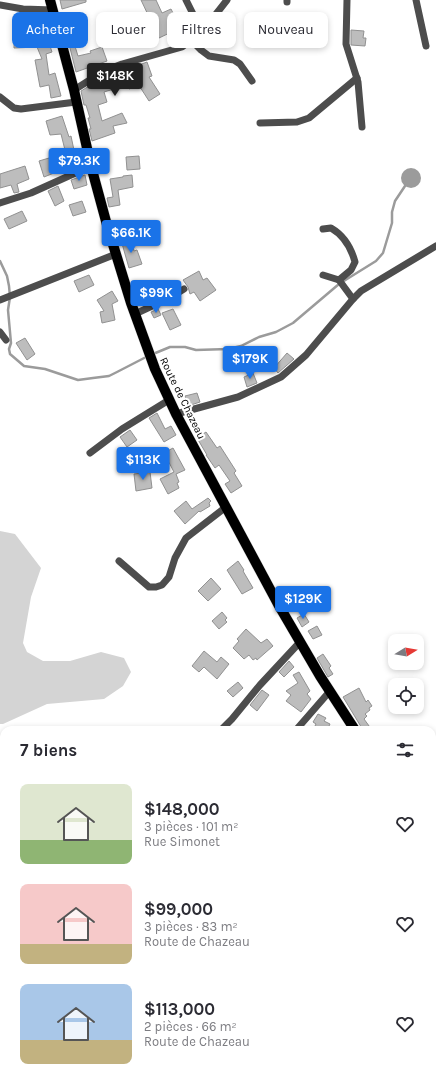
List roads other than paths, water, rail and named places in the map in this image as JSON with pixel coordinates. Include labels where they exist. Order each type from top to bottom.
[{"type":"main road","name":"Route de Chazeau","points":[[50,0],[74,90],[91,166],[116,254],[135,314],[155,368],[176,414],[278,604],[352,726]]},
{"type":"street","points":[[186,0],[192,12]]},
{"type":"street","points":[[218,12],[227,0]]},
{"type":"street","points":[[347,0],[346,44],[357,78],[360,94],[362,127]]},
{"type":"street","points":[[416,0],[426,46]]},
{"type":"street","points":[[0,5],[23,9],[53,10]]},
{"type":"street","points":[[74,90],[111,68],[176,48]]},
{"type":"street","points":[[199,48],[209,56],[234,60],[240,64],[252,81]]},
{"type":"street","points":[[260,123],[297,122],[309,118],[357,78]]},
{"type":"street","points":[[0,97],[14,108],[21,109],[76,102]]},
{"type":"street","points":[[0,204],[31,193],[91,166]]},
{"type":"street","points":[[323,229],[331,228],[341,234],[353,254],[355,262],[351,270],[339,280]]},
{"type":"street","points":[[176,414],[238,397],[281,377],[306,355],[361,291],[436,246]]},
{"type":"street","points":[[0,300],[116,254]]},
{"type":"street","points":[[323,275],[339,280],[353,299]]},
{"type":"street","points":[[135,314],[184,289]]},
{"type":"street","points":[[0,332],[6,340]]},
{"type":"street","points":[[90,453],[122,428],[169,400]]},
{"type":"street","points":[[119,561],[149,587],[156,588],[162,585],[169,577],[175,558],[186,538],[226,507]]},
{"type":"street","points":[[225,726],[300,642]]},
{"type":"street","points":[[299,726],[330,691]]},
{"type":"waterway","points":[[153,354],[170,347],[185,347],[196,350],[228,349],[241,346],[259,337],[276,332],[293,323],[339,284],[376,261],[383,253],[392,223],[392,212],[395,201],[405,186]]},
{"type":"waterway","points":[[0,261],[7,276],[9,286],[10,297],[8,310],[11,343],[9,349],[10,354],[24,366],[45,369],[78,380],[109,376],[148,356]]}]
